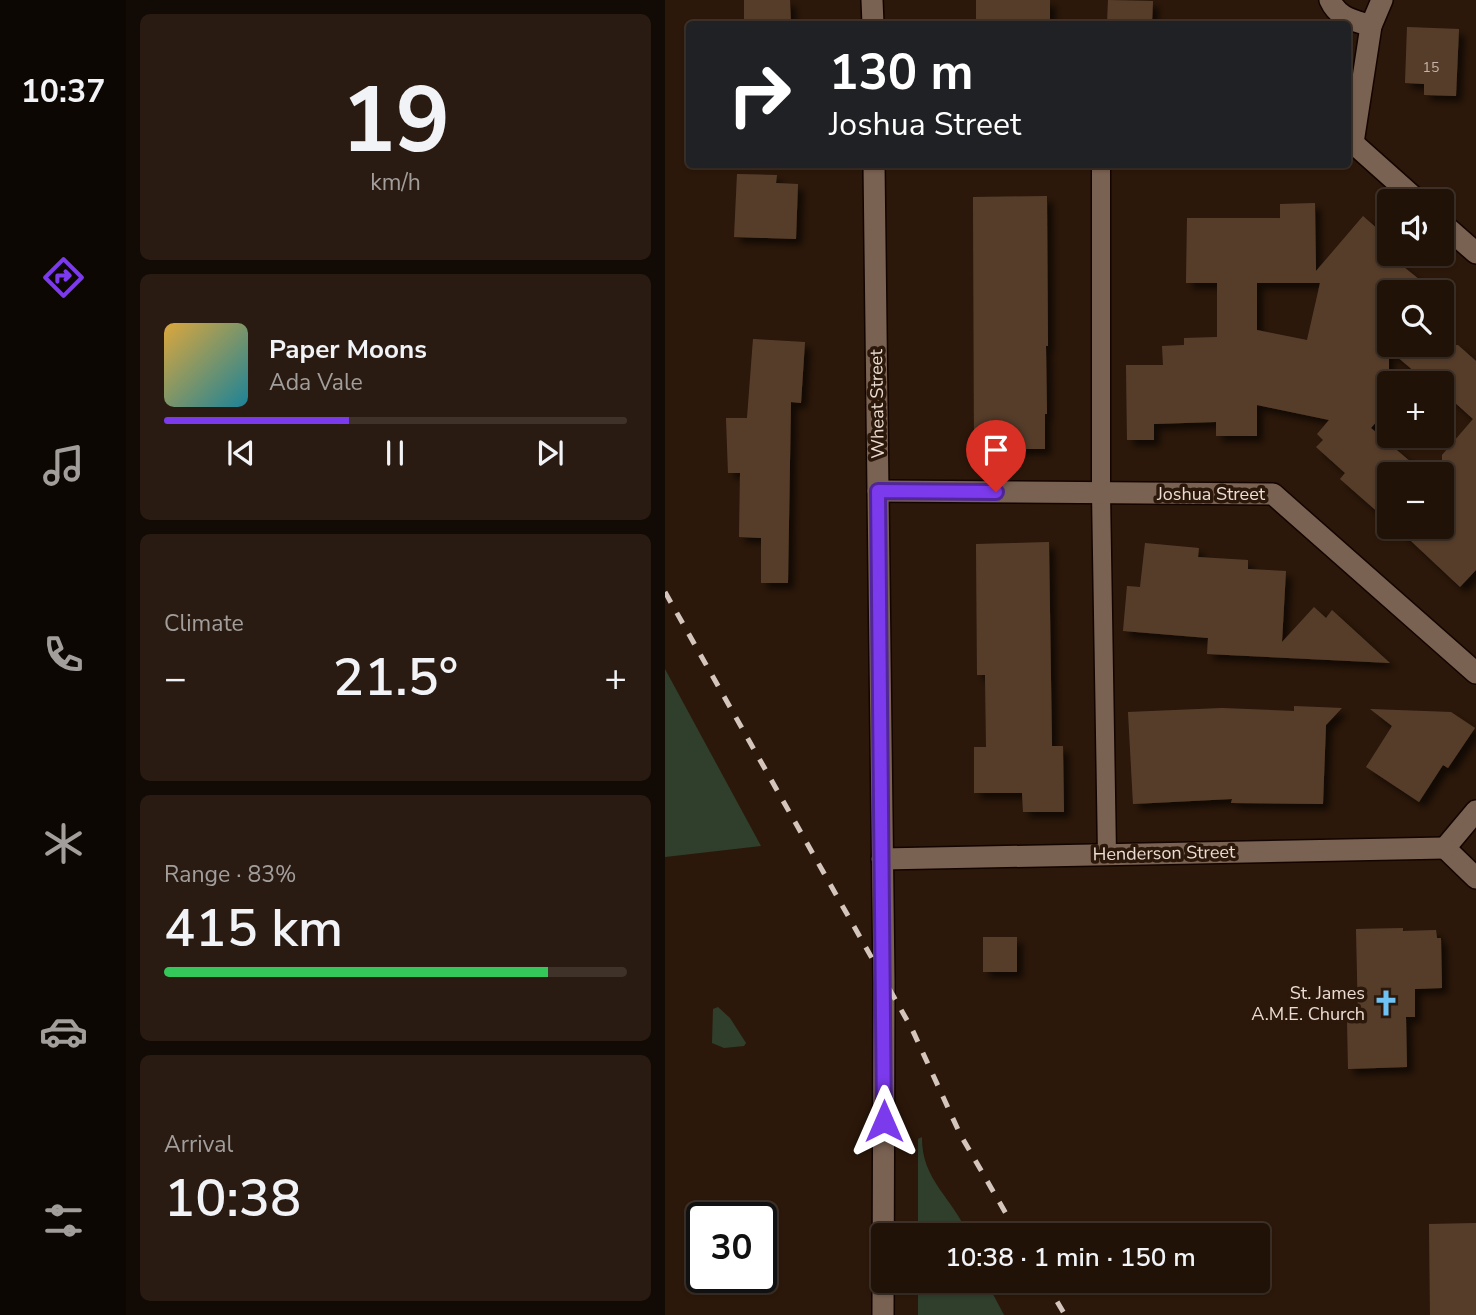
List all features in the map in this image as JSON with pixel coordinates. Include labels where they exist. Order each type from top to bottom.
[{"type":"street","points":[[872,0],[873,21]]},
{"type":"street","points":[[1330,0],[1337,12],[1345,18],[1371,26]]},
{"type":"street","points":[[1351,137],[1371,26],[1382,0]]},
{"type":"street","points":[[1351,144],[1404,189]]},
{"type":"street","name":"Wheat Street","points":[[874,168],[882,859],[883,1315]]},
{"type":"street","points":[[1454,234],[1476,253]]},
{"type":"street","name":"Joshua Street","points":[[878,491],[1273,495],[1476,673]]},
{"type":"street","points":[[1476,811],[1445,848],[1476,877]]},
{"type":"street","name":"Henderson Street","points":[[882,859],[1445,848]]},
{"type":"lane","points":[[1101,168],[1101,493],[1107,855]]},
{"type":"green space","points":[[665,669],[761,846],[665,857]]},
{"type":"green space","points":[[718,1007],[730,1018],[746,1043],[744,1046],[724,1048],[712,1043],[713,1009]]},
{"type":"green space","points":[[922,1137],[923,1152],[932,1177],[962,1223],[918,1223],[918,1139]]},
{"type":"green space","points":[[918,1293],[992,1293],[1004,1315],[918,1315]]},
{"type":"building","points":[[744,0],[790,0],[791,21],[744,21]]},
{"type":"building","points":[[976,0],[1050,0],[1050,21],[976,21]]},
{"type":"building","points":[[1108,0],[1153,1],[1152,21],[1107,21]]},
{"type":"building","points":[[1407,27],[1459,29],[1456,96],[1424,95],[1424,84],[1405,83]]},
{"type":"building","points":[[737,174],[777,175],[776,183],[798,184],[796,239],[734,237]]},
{"type":"building","points":[[1047,196],[1048,346],[1045,449],[974,449],[973,197]]},
{"type":"building","points":[[1315,203],[1316,271],[1363,216],[1377,228],[1377,266],[1403,266],[1420,280],[1377,280],[1377,357],[1389,357],[1389,371],[1377,371],[1377,421],[1371,428],[1377,433],[1377,448],[1394,448],[1411,462],[1377,462],[1377,511],[1340,479],[1345,473],[1316,447],[1323,440],[1317,434],[1329,420],[1257,405],[1257,436],[1216,436],[1216,422],[1154,424],[1154,440],[1127,440],[1126,365],[1163,365],[1162,346],[1184,345],[1184,338],[1217,337],[1217,283],[1186,283],[1187,218],[1280,218],[1280,204]],"holes":[[[1257,283],[1320,283],[1307,340],[1257,330]]]},
{"type":"building","points":[[753,339],[805,342],[801,403],[791,402],[788,583],[761,583],[761,538],[739,537],[740,473],[728,473],[726,418],[747,418]]},
{"type":"building","points":[[1454,345],[1458,345],[1476,361],[1476,570],[1460,587],[1409,539],[1454,539],[1454,462],[1442,462],[1442,455],[1448,448],[1454,448],[1454,441],[1473,419],[1454,402],[1454,371],[1414,371],[1397,357],[1454,357]]},
{"type":"building","points":[[1049,542],[1052,746],[1063,746],[1064,812],[1023,812],[1022,793],[974,793],[974,747],[986,747],[985,675],[977,675],[976,544]]},
{"type":"building","points":[[1145,543],[1199,548],[1198,557],[1248,560],[1248,569],[1286,571],[1282,642],[1314,607],[1326,618],[1332,610],[1390,663],[1207,654],[1208,638],[1123,631],[1127,586],[1140,587]]},
{"type":"building","points":[[1294,706],[1342,708],[1326,725],[1323,804],[1231,803],[1232,799],[1133,804],[1128,712],[1222,708],[1294,711]]},
{"type":"building","points":[[1370,709],[1451,712],[1475,728],[1448,768],[1443,765],[1419,802],[1366,767],[1392,726]]},
{"type":"building","name":"St. James A.M.E. Church","points":[[1403,928],[1403,931],[1436,930],[1437,938],[1441,938],[1442,988],[1415,989],[1415,1017],[1406,1017],[1407,1067],[1348,1069],[1347,1018],[1358,1018],[1356,929]]},
{"type":"building","points":[[983,937],[1017,937],[1017,972],[983,972]]},
{"type":"building","points":[[1476,1223],[1476,1315],[1430,1315],[1429,1224]]},
{"type":"railway","points":[[665,592],[912,1029],[960,1134],[1011,1223]]},
{"type":"railway","points":[[1052,1293],[1065,1315]]},
{"type":"place","name":"St. James A.M.E. Church","points":[[1386,1003]]},
{"type":"route","points":[[884,1121],[878,491],[996,492]]}]
